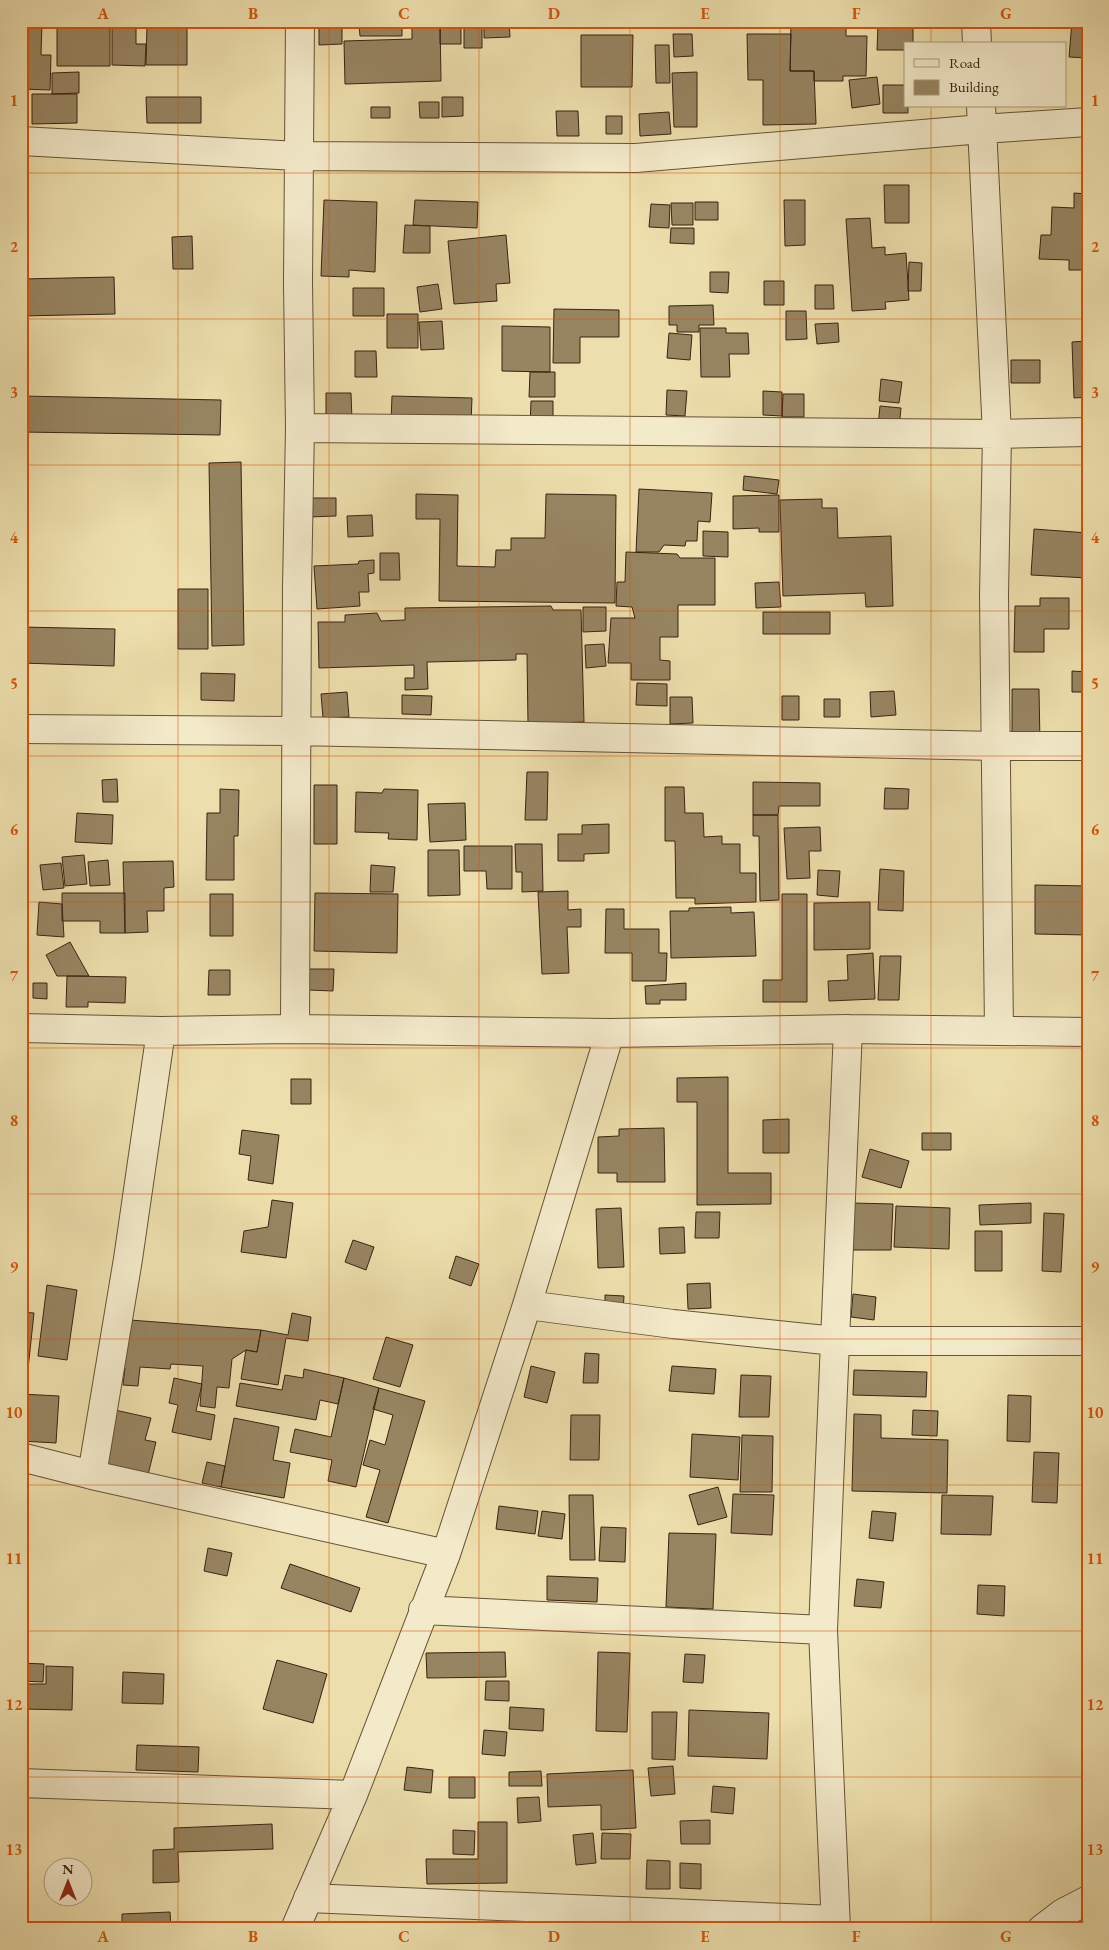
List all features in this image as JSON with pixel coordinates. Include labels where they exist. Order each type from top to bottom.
[{"type":"street","points":[[295,1029],[300,428],[298,156],[300,21]]},
{"type":"street","points":[[976,21],[977,42]]},
{"type":"street","points":[[982,117],[996,434],[994,596],[999,1030]]},
{"type":"street","points":[[21,141],[298,156],[636,158],[982,117],[1088,122]]},
{"type":"street","points":[[300,428],[996,434],[1088,432]]},
{"type":"street","points":[[21,728],[296,731],[996,746],[1088,746]]},
{"type":"street","points":[[21,1028],[161,1031],[295,1029],[610,1033],[848,1029],[1088,1032]]},
{"type":"street","points":[[308,1898],[836,1924],[823,1630],[848,1029]]},
{"type":"street","points":[[92,1475],[128,1259],[161,1031]]},
{"type":"street","points":[[295,1929],[353,1795],[446,1554],[527,1304],[610,1033]]},
{"type":"street","points":[[527,1304],[673,1324],[835,1341],[1088,1341]]},
{"type":"street","points":[[21,1457],[92,1475],[446,1554]]},
{"type":"street","points":[[423,1610],[823,1630]]},
{"type":"street","points":[[21,1783],[353,1795]]},
{"type":"street","points":[[1042,1929],[1062,1913],[1088,1900]]},
{"type":"building","points":[[21,21],[42,21],[41,55],[51,55],[50,90],[21,89]]},
{"type":"building","points":[[110,21],[110,66],[57,66],[57,22]]},
{"type":"building","points":[[319,21],[402,21],[402,36],[360,36],[359,24],[342,24],[342,44],[319,45]]},
{"type":"building","points":[[412,21],[440,21],[441,81],[345,84],[344,41],[412,39]]},
{"type":"building","points":[[440,21],[461,21],[461,44],[440,44]]},
{"type":"building","points":[[464,21],[482,21],[482,48],[464,48]]},
{"type":"building","points":[[484,21],[509,21],[510,37],[484,38]]},
{"type":"building","points":[[756,21],[781,21],[781,25],[756,25]]},
{"type":"building","points":[[791,21],[846,21],[846,36],[867,36],[866,76],[843,76],[843,81],[814,81],[814,71],[790,71]]},
{"type":"building","points":[[884,21],[913,21],[913,42],[904,42],[904,50],[877,50],[878,25],[884,25]]},
{"type":"building","points":[[1072,21],[1088,21],[1088,58],[1069,57]]},
{"type":"building","points":[[112,24],[136,24],[136,44],[146,44],[145,66],[112,65]]},
{"type":"building","points":[[147,24],[187,24],[187,65],[146,65]]},
{"type":"building","points":[[673,34],[692,34],[693,56],[674,57]]},
{"type":"building","points":[[747,34],[791,34],[790,71],[814,71],[816,124],[763,125],[763,80],[748,80]]},
{"type":"building","points":[[581,35],[633,35],[632,87],[581,87]]},
{"type":"building","points":[[655,45],[669,45],[670,83],[656,83]]},
{"type":"building","points":[[79,72],[79,93],[52,94],[52,73]]},
{"type":"building","points":[[697,72],[697,127],[674,127],[672,73]]},
{"type":"building","points":[[877,77],[880,104],[852,108],[849,80]]},
{"type":"building","points":[[883,85],[904,85],[904,108],[908,108],[908,113],[883,113]]},
{"type":"building","points":[[32,94],[77,94],[77,123],[32,124]]},
{"type":"building","points":[[146,97],[201,97],[201,123],[147,123]]},
{"type":"building","points":[[442,97],[463,97],[463,116],[442,117]]},
{"type":"building","points":[[419,102],[439,102],[439,118],[420,118]]},
{"type":"building","points":[[371,107],[390,107],[390,118],[371,118]]},
{"type":"building","points":[[556,111],[578,111],[579,136],[557,136]]},
{"type":"building","points":[[669,112],[671,134],[640,136],[639,114]]},
{"type":"building","points":[[606,116],[622,116],[622,134],[606,134]]},
{"type":"building","points":[[884,185],[909,185],[909,223],[885,223]]},
{"type":"building","points":[[1074,193],[1087,194],[1088,270],[1069,270],[1069,260],[1039,259],[1041,235],[1051,235],[1052,207],[1074,208]]},
{"type":"building","points":[[324,200],[377,202],[375,272],[349,270],[349,277],[321,276]]},
{"type":"building","points":[[415,200],[478,202],[477,228],[413,225]]},
{"type":"building","points":[[784,200],[805,200],[805,245],[785,246]]},
{"type":"building","points":[[695,202],[718,202],[718,220],[695,220]]},
{"type":"building","points":[[671,203],[693,203],[693,225],[672,225]]},
{"type":"building","points":[[651,204],[670,205],[669,228],[649,227]]},
{"type":"building","points":[[870,218],[872,248],[885,247],[885,255],[906,253],[909,300],[885,302],[886,309],[852,311],[846,219]]},
{"type":"building","points":[[405,225],[430,226],[430,253],[403,253]]},
{"type":"building","points":[[671,228],[694,228],[694,244],[670,243]]},
{"type":"building","points":[[506,235],[510,283],[496,284],[497,301],[454,304],[448,241]]},
{"type":"building","points":[[192,236],[193,269],[173,269],[172,237]]},
{"type":"building","points":[[909,262],[922,263],[921,291],[908,291]]},
{"type":"building","points":[[710,272],[729,272],[728,293],[710,292]]},
{"type":"building","points":[[114,277],[115,314],[21,316],[21,279]]},
{"type":"building","points":[[764,281],[784,281],[784,305],[764,305]]},
{"type":"building","points":[[438,284],[442,309],[420,312],[417,287]]},
{"type":"building","points":[[815,285],[833,285],[834,309],[815,309]]},
{"type":"building","points":[[353,288],[384,288],[384,316],[353,316]]},
{"type":"building","points":[[713,305],[714,325],[699,325],[699,332],[677,332],[677,325],[669,325],[669,306]]},
{"type":"building","points":[[554,309],[619,310],[619,337],[580,337],[580,363],[553,363]]},
{"type":"building","points":[[786,311],[806,311],[807,339],[786,340]]},
{"type":"building","points":[[387,314],[418,314],[418,348],[387,348]]},
{"type":"building","points":[[442,321],[444,349],[421,350],[419,322]]},
{"type":"building","points":[[838,323],[839,342],[817,344],[815,324]]},
{"type":"building","points":[[502,326],[550,327],[550,372],[502,371]]},
{"type":"building","points":[[700,328],[726,328],[726,333],[748,333],[749,354],[729,354],[730,377],[701,377]]},
{"type":"building","points":[[669,333],[692,335],[690,360],[667,358]]},
{"type":"building","points":[[1088,341],[1088,397],[1074,398],[1072,342]]},
{"type":"building","points":[[355,351],[376,351],[377,377],[355,377]]},
{"type":"building","points":[[1011,360],[1040,360],[1040,383],[1011,383]]},
{"type":"building","points":[[530,372],[555,372],[555,397],[529,397]]},
{"type":"building","points":[[881,379],[902,382],[899,403],[879,401]]},
{"type":"building","points":[[667,390],[687,391],[685,416],[666,415]]},
{"type":"building","points":[[763,391],[782,392],[782,416],[763,415]]},
{"type":"building","points":[[326,393],[351,393],[352,420],[326,420]]},
{"type":"building","points":[[783,394],[804,394],[804,417],[782,417]]},
{"type":"building","points":[[21,396],[221,400],[220,435],[21,432]]},
{"type":"building","points":[[392,396],[472,398],[471,423],[391,421]]},
{"type":"building","points":[[531,401],[553,401],[553,426],[530,426]]},
{"type":"building","points":[[880,406],[901,408],[899,428],[878,426]]},
{"type":"building","points":[[241,462],[244,645],[212,646],[209,463]]},
{"type":"building","points":[[744,476],[779,480],[777,494],[743,490]]},
{"type":"building","points":[[639,489],[712,493],[710,522],[698,521],[697,541],[686,541],[685,546],[664,545],[659,552],[636,552]]},
{"type":"building","points":[[416,494],[458,495],[457,566],[495,567],[496,550],[511,550],[511,538],[545,538],[546,494],[616,495],[615,603],[439,601],[440,519],[416,519]]},
{"type":"building","points":[[779,495],[779,532],[759,532],[759,528],[733,529],[733,496]]},
{"type":"building","points":[[308,498],[336,498],[336,516],[308,517]]},
{"type":"building","points":[[822,499],[822,508],[837,508],[838,538],[891,536],[893,606],[866,607],[865,593],[783,596],[780,500]]},
{"type":"building","points":[[372,515],[373,536],[348,537],[347,516]]},
{"type":"building","points":[[1034,529],[1088,533],[1088,578],[1031,575]]},
{"type":"building","points":[[703,531],[728,532],[728,557],[703,556]]},
{"type":"building","points":[[626,552],[677,554],[680,558],[715,558],[715,605],[678,605],[678,637],[660,637],[660,660],[670,661],[670,680],[631,680],[631,663],[608,663],[611,618],[635,618],[632,607],[616,606],[617,582],[625,582]]},
{"type":"building","points":[[380,553],[399,553],[400,580],[380,580]]},
{"type":"building","points":[[374,560],[374,573],[368,574],[369,592],[359,592],[360,606],[317,609],[314,566],[358,564],[359,561]]},
{"type":"building","points":[[779,582],[781,607],[756,608],[755,583]]},
{"type":"building","points":[[178,589],[208,589],[208,649],[178,649]]},
{"type":"building","points":[[1040,598],[1069,598],[1069,629],[1044,629],[1044,652],[1014,652],[1015,606],[1040,606]]},
{"type":"building","points":[[551,606],[553,610],[581,610],[584,722],[528,724],[527,654],[516,654],[516,660],[427,662],[428,689],[405,690],[405,678],[414,678],[414,665],[319,668],[318,622],[345,622],[345,615],[377,613],[381,621],[405,620],[405,608]]},
{"type":"building","points":[[583,607],[606,607],[606,631],[583,632]]},
{"type":"building","points":[[763,612],[830,612],[830,634],[763,634]]},
{"type":"building","points":[[21,627],[115,629],[114,666],[21,663]]},
{"type":"building","points":[[604,644],[606,666],[586,668],[585,645]]},
{"type":"building","points":[[1072,671],[1088,672],[1088,692],[1072,692]]},
{"type":"building","points":[[201,673],[235,674],[234,701],[201,700]]},
{"type":"building","points":[[637,683],[667,684],[667,706],[636,705]]},
{"type":"building","points":[[1012,689],[1039,689],[1040,744],[1012,744]]},
{"type":"building","points":[[894,691],[896,715],[871,717],[870,692]]},
{"type":"building","points":[[347,692],[349,717],[323,718],[321,694]]},
{"type":"building","points":[[402,695],[432,696],[431,715],[402,714]]},
{"type":"building","points":[[782,696],[799,696],[799,720],[782,720]]},
{"type":"building","points":[[670,697],[692,697],[693,723],[670,724]]},
{"type":"building","points":[[824,699],[840,699],[840,717],[824,717]]},
{"type":"building","points":[[527,772],[548,772],[547,820],[525,820]]},
{"type":"building","points":[[117,779],[118,802],[103,802],[102,780]]},
{"type":"building","points":[[753,782],[820,783],[820,806],[779,806],[778,815],[753,815]]},
{"type":"building","points":[[314,785],[337,785],[337,844],[314,844]]},
{"type":"building","points":[[665,787],[684,787],[685,813],[703,813],[704,837],[722,836],[722,844],[740,844],[740,873],[756,873],[756,902],[695,904],[695,898],[676,898],[675,841],[665,841]]},
{"type":"building","points":[[885,788],[909,789],[908,809],[884,809]]},
{"type":"building","points":[[220,789],[239,790],[238,836],[234,836],[234,880],[206,880],[207,813],[220,813]]},
{"type":"building","points":[[384,789],[418,790],[417,840],[388,839],[389,833],[355,832],[356,792],[382,793]]},
{"type":"building","points":[[465,803],[466,840],[430,842],[428,804]]},
{"type":"building","points":[[77,813],[113,815],[112,844],[75,842]]},
{"type":"building","points":[[753,815],[778,815],[779,900],[760,901],[759,836],[753,836]]},
{"type":"building","points":[[609,824],[609,853],[584,854],[584,861],[558,861],[558,834],[582,834],[582,825]]},
{"type":"building","points":[[820,827],[821,851],[809,851],[810,878],[787,879],[784,828]]},
{"type":"building","points":[[515,844],[542,844],[543,891],[522,892],[522,872],[516,872]]},
{"type":"building","points":[[464,846],[512,846],[512,889],[487,889],[486,871],[464,871]]},
{"type":"building","points":[[428,850],[459,850],[460,895],[428,896]]},
{"type":"building","points":[[84,855],[87,884],[65,886],[62,857]]},
{"type":"building","points":[[108,860],[110,885],[90,886],[88,862]]},
{"type":"building","points":[[173,861],[174,887],[164,888],[164,911],[147,911],[148,932],[125,933],[123,862]]},
{"type":"building","points":[[61,863],[64,888],[43,890],[40,865]]},
{"type":"building","points":[[371,865],[395,867],[393,892],[370,892]]},
{"type":"building","points":[[880,869],[904,871],[903,911],[878,910]]},
{"type":"building","points":[[818,870],[840,871],[838,897],[817,895]]},
{"type":"building","points":[[1035,885],[1088,886],[1088,935],[1035,934]]},
{"type":"building","points":[[568,891],[568,910],[581,909],[581,927],[567,927],[569,973],[542,974],[538,892]]},
{"type":"building","points":[[62,893],[125,893],[125,933],[100,933],[100,921],[62,921]]},
{"type":"building","points":[[315,893],[398,894],[397,953],[314,951]]},
{"type":"building","points":[[210,894],[233,894],[233,936],[210,936]]},
{"type":"building","points":[[782,894],[807,894],[807,1002],[763,1002],[763,980],[782,980]]},
{"type":"building","points":[[39,902],[62,904],[64,937],[37,935]]},
{"type":"building","points":[[870,902],[870,949],[814,950],[814,903]]},
{"type":"building","points":[[731,907],[731,913],[754,912],[756,956],[671,958],[670,911],[689,911],[689,908]]},
{"type":"building","points":[[606,909],[624,909],[624,929],[659,929],[659,953],[667,953],[666,981],[632,981],[632,953],[605,953]]},
{"type":"building","points":[[70,942],[89,976],[57,976],[46,955]]},
{"type":"building","points":[[873,953],[875,999],[829,1001],[828,981],[848,980],[847,955]]},
{"type":"building","points":[[880,956],[901,956],[899,1000],[878,1000]]},
{"type":"building","points":[[309,969],[334,969],[333,991],[309,990]]},
{"type":"building","points":[[209,970],[230,970],[230,995],[208,995]]},
{"type":"building","points":[[67,976],[126,977],[125,1003],[88,1002],[88,1007],[66,1007]]},
{"type":"building","points":[[33,983],[47,983],[47,999],[33,998]]},
{"type":"building","points":[[686,983],[686,1000],[660,1000],[660,1004],[646,1004],[645,986]]},
{"type":"building","points":[[728,1077],[728,1173],[771,1173],[771,1204],[697,1205],[697,1102],[677,1102],[677,1078]]},
{"type":"building","points":[[291,1079],[311,1079],[311,1104],[291,1104]]},
{"type":"building","points":[[789,1119],[789,1153],[763,1153],[763,1120]]},
{"type":"building","points":[[664,1128],[665,1182],[617,1182],[617,1173],[598,1173],[598,1137],[619,1136],[619,1129]]},
{"type":"building","points":[[242,1130],[279,1135],[273,1184],[248,1180],[251,1156],[239,1154]]},
{"type":"building","points":[[922,1133],[951,1133],[951,1150],[922,1150]]},
{"type":"building","points":[[870,1149],[909,1161],[901,1188],[862,1177]]},
{"type":"building","points":[[272,1200],[293,1203],[286,1258],[241,1252],[244,1231],[268,1227]]},
{"type":"building","points":[[852,1203],[893,1204],[891,1250],[852,1250]]},
{"type":"building","points":[[1031,1203],[1031,1223],[980,1225],[979,1205]]},
{"type":"building","points":[[896,1206],[950,1208],[949,1249],[894,1247]]},
{"type":"building","points":[[621,1208],[624,1267],[598,1268],[596,1209]]},
{"type":"building","points":[[696,1212],[720,1212],[719,1238],[695,1238]]},
{"type":"building","points":[[1044,1213],[1064,1214],[1061,1272],[1042,1271]]},
{"type":"building","points":[[684,1227],[685,1253],[660,1254],[659,1228]]},
{"type":"building","points":[[975,1231],[1002,1231],[1002,1271],[975,1271]]},
{"type":"building","points":[[353,1240],[374,1247],[366,1270],[345,1262]]},
{"type":"building","points":[[456,1256],[479,1264],[471,1286],[449,1278]]},
{"type":"building","points":[[710,1283],[711,1308],[688,1309],[687,1284]]},
{"type":"building","points":[[47,1285],[77,1290],[67,1360],[38,1356]]},
{"type":"building","points":[[853,1294],[876,1297],[874,1320],[851,1317]]},
{"type":"building","points":[[605,1295],[624,1296],[623,1311],[605,1311]]},
{"type":"building","points":[[21,1312],[34,1313],[28,1369],[21,1369]]},
{"type":"building","points":[[292,1313],[311,1317],[308,1341],[286,1338],[278,1385],[241,1379],[246,1350],[257,1352],[261,1330],[288,1335]]},
{"type":"building","points":[[130,1320],[261,1330],[257,1352],[246,1350],[232,1359],[229,1388],[217,1387],[215,1408],[200,1406],[203,1366],[171,1364],[170,1369],[140,1367],[138,1386],[123,1385],[125,1368],[115,1368]]},
{"type":"building","points":[[386,1337],[413,1345],[400,1387],[373,1379]]},
{"type":"building","points":[[585,1353],[599,1354],[598,1383],[583,1383]]},
{"type":"building","points":[[531,1366],[555,1372],[547,1403],[524,1397]]},
{"type":"building","points":[[672,1366],[716,1369],[714,1394],[669,1391]]},
{"type":"building","points":[[304,1369],[344,1378],[338,1404],[320,1400],[316,1420],[236,1406],[240,1383],[282,1390],[285,1375],[303,1378]]},
{"type":"building","points":[[854,1370],[927,1372],[926,1397],[853,1395]]},
{"type":"building","points":[[741,1375],[771,1376],[769,1417],[739,1417]]},
{"type":"building","points":[[174,1378],[202,1384],[196,1411],[215,1415],[211,1440],[172,1432],[178,1405],[169,1403]]},
{"type":"building","points":[[344,1378],[379,1388],[356,1487],[328,1481],[332,1460],[290,1452],[295,1429],[331,1437]]},
{"type":"building","points":[[379,1388],[425,1401],[388,1523],[366,1517],[380,1470],[363,1465],[370,1440],[385,1445],[393,1415],[373,1409]]},
{"type":"building","points":[[21,1394],[59,1396],[56,1443],[21,1441]]},
{"type":"building","points":[[1008,1395],[1031,1396],[1030,1442],[1007,1441]]},
{"type":"building","points":[[115,1410],[151,1418],[145,1440],[156,1442],[148,1475],[102,1464]]},
{"type":"building","points":[[913,1410],[938,1411],[937,1436],[912,1435]]},
{"type":"building","points":[[854,1414],[881,1415],[881,1438],[948,1440],[947,1493],[852,1491]]},
{"type":"building","points":[[571,1415],[600,1415],[599,1460],[570,1460]]},
{"type":"building","points":[[234,1418],[279,1427],[273,1460],[290,1463],[284,1498],[221,1487]]},
{"type":"building","points":[[692,1434],[740,1437],[738,1480],[690,1477]]},
{"type":"building","points":[[742,1435],[773,1436],[772,1492],[740,1492]]},
{"type":"building","points":[[1034,1452],[1059,1453],[1057,1503],[1032,1502]]},
{"type":"building","points":[[207,1462],[225,1466],[221,1487],[202,1483]]},
{"type":"building","points":[[718,1487],[727,1517],[698,1525],[689,1495]]},
{"type":"building","points":[[733,1494],[774,1495],[772,1535],[731,1533]]},
{"type":"building","points":[[569,1495],[593,1495],[595,1560],[570,1560]]},
{"type":"building","points":[[942,1495],[993,1496],[991,1535],[941,1534]]},
{"type":"building","points":[[499,1506],[538,1511],[535,1534],[496,1529]]},
{"type":"building","points":[[542,1511],[565,1514],[562,1539],[538,1536]]},
{"type":"building","points":[[872,1511],[896,1513],[893,1541],[869,1538]]},
{"type":"building","points":[[601,1527],[626,1528],[625,1562],[599,1561]]},
{"type":"building","points":[[669,1533],[716,1534],[713,1609],[666,1607]]},
{"type":"building","points":[[208,1548],[232,1553],[227,1576],[204,1571]]},
{"type":"building","points":[[290,1564],[360,1588],[351,1612],[281,1588]]},
{"type":"building","points":[[547,1576],[598,1578],[597,1602],[547,1600]]},
{"type":"building","points":[[857,1579],[884,1582],[881,1608],[854,1606]]},
{"type":"building","points":[[978,1585],[1005,1586],[1004,1616],[977,1614]]},
{"type":"building","points":[[505,1652],[506,1677],[427,1678],[426,1653]]},
{"type":"building","points":[[598,1652],[630,1653],[627,1732],[596,1731]]},
{"type":"building","points":[[685,1654],[705,1655],[703,1683],[683,1682]]},
{"type":"building","points":[[277,1660],[327,1674],[313,1723],[263,1709]]},
{"type":"building","points":[[21,1663],[44,1664],[43,1682],[21,1681]]},
{"type":"building","points":[[46,1666],[73,1667],[72,1710],[21,1709],[21,1684],[46,1684]]},
{"type":"building","points":[[123,1672],[164,1674],[163,1704],[122,1703]]},
{"type":"building","points":[[486,1681],[509,1681],[509,1701],[485,1700]]},
{"type":"building","points":[[510,1707],[544,1709],[543,1731],[509,1729]]},
{"type":"building","points":[[689,1710],[769,1713],[767,1759],[688,1756]]},
{"type":"building","points":[[652,1712],[677,1712],[675,1760],[652,1759]]},
{"type":"building","points":[[484,1730],[507,1732],[505,1756],[482,1754]]},
{"type":"building","points":[[137,1745],[199,1747],[198,1772],[136,1770]]},
{"type":"building","points":[[673,1766],[675,1794],[651,1796],[648,1768]]},
{"type":"building","points":[[407,1767],[433,1770],[431,1793],[404,1790]]},
{"type":"building","points":[[633,1770],[636,1828],[601,1830],[601,1805],[548,1807],[547,1774]]},
{"type":"building","points":[[541,1771],[542,1786],[509,1786],[509,1772]]},
{"type":"building","points":[[449,1777],[475,1777],[475,1798],[449,1798]]},
{"type":"building","points":[[713,1786],[735,1788],[733,1814],[711,1812]]},
{"type":"building","points":[[539,1797],[541,1821],[518,1823],[517,1798]]},
{"type":"building","points":[[710,1820],[710,1844],[681,1844],[680,1821]]},
{"type":"building","points":[[478,1822],[507,1822],[507,1883],[427,1884],[426,1859],[478,1859]]},
{"type":"building","points":[[272,1824],[273,1849],[178,1852],[179,1882],[153,1883],[153,1850],[174,1849],[174,1828]]},
{"type":"building","points":[[453,1830],[475,1831],[474,1855],[453,1854]]},
{"type":"building","points":[[593,1833],[596,1863],[576,1865],[573,1835]]},
{"type":"building","points":[[602,1833],[631,1834],[630,1859],[601,1859]]},
{"type":"building","points":[[647,1860],[670,1861],[670,1889],[646,1889]]},
{"type":"building","points":[[680,1863],[701,1864],[701,1889],[680,1888]]},
{"type":"building","points":[[170,1912],[171,1929],[122,1929],[122,1914]]},
{"type":"building","points":[[180,1922],[240,1924],[240,1929],[180,1929]]}]
